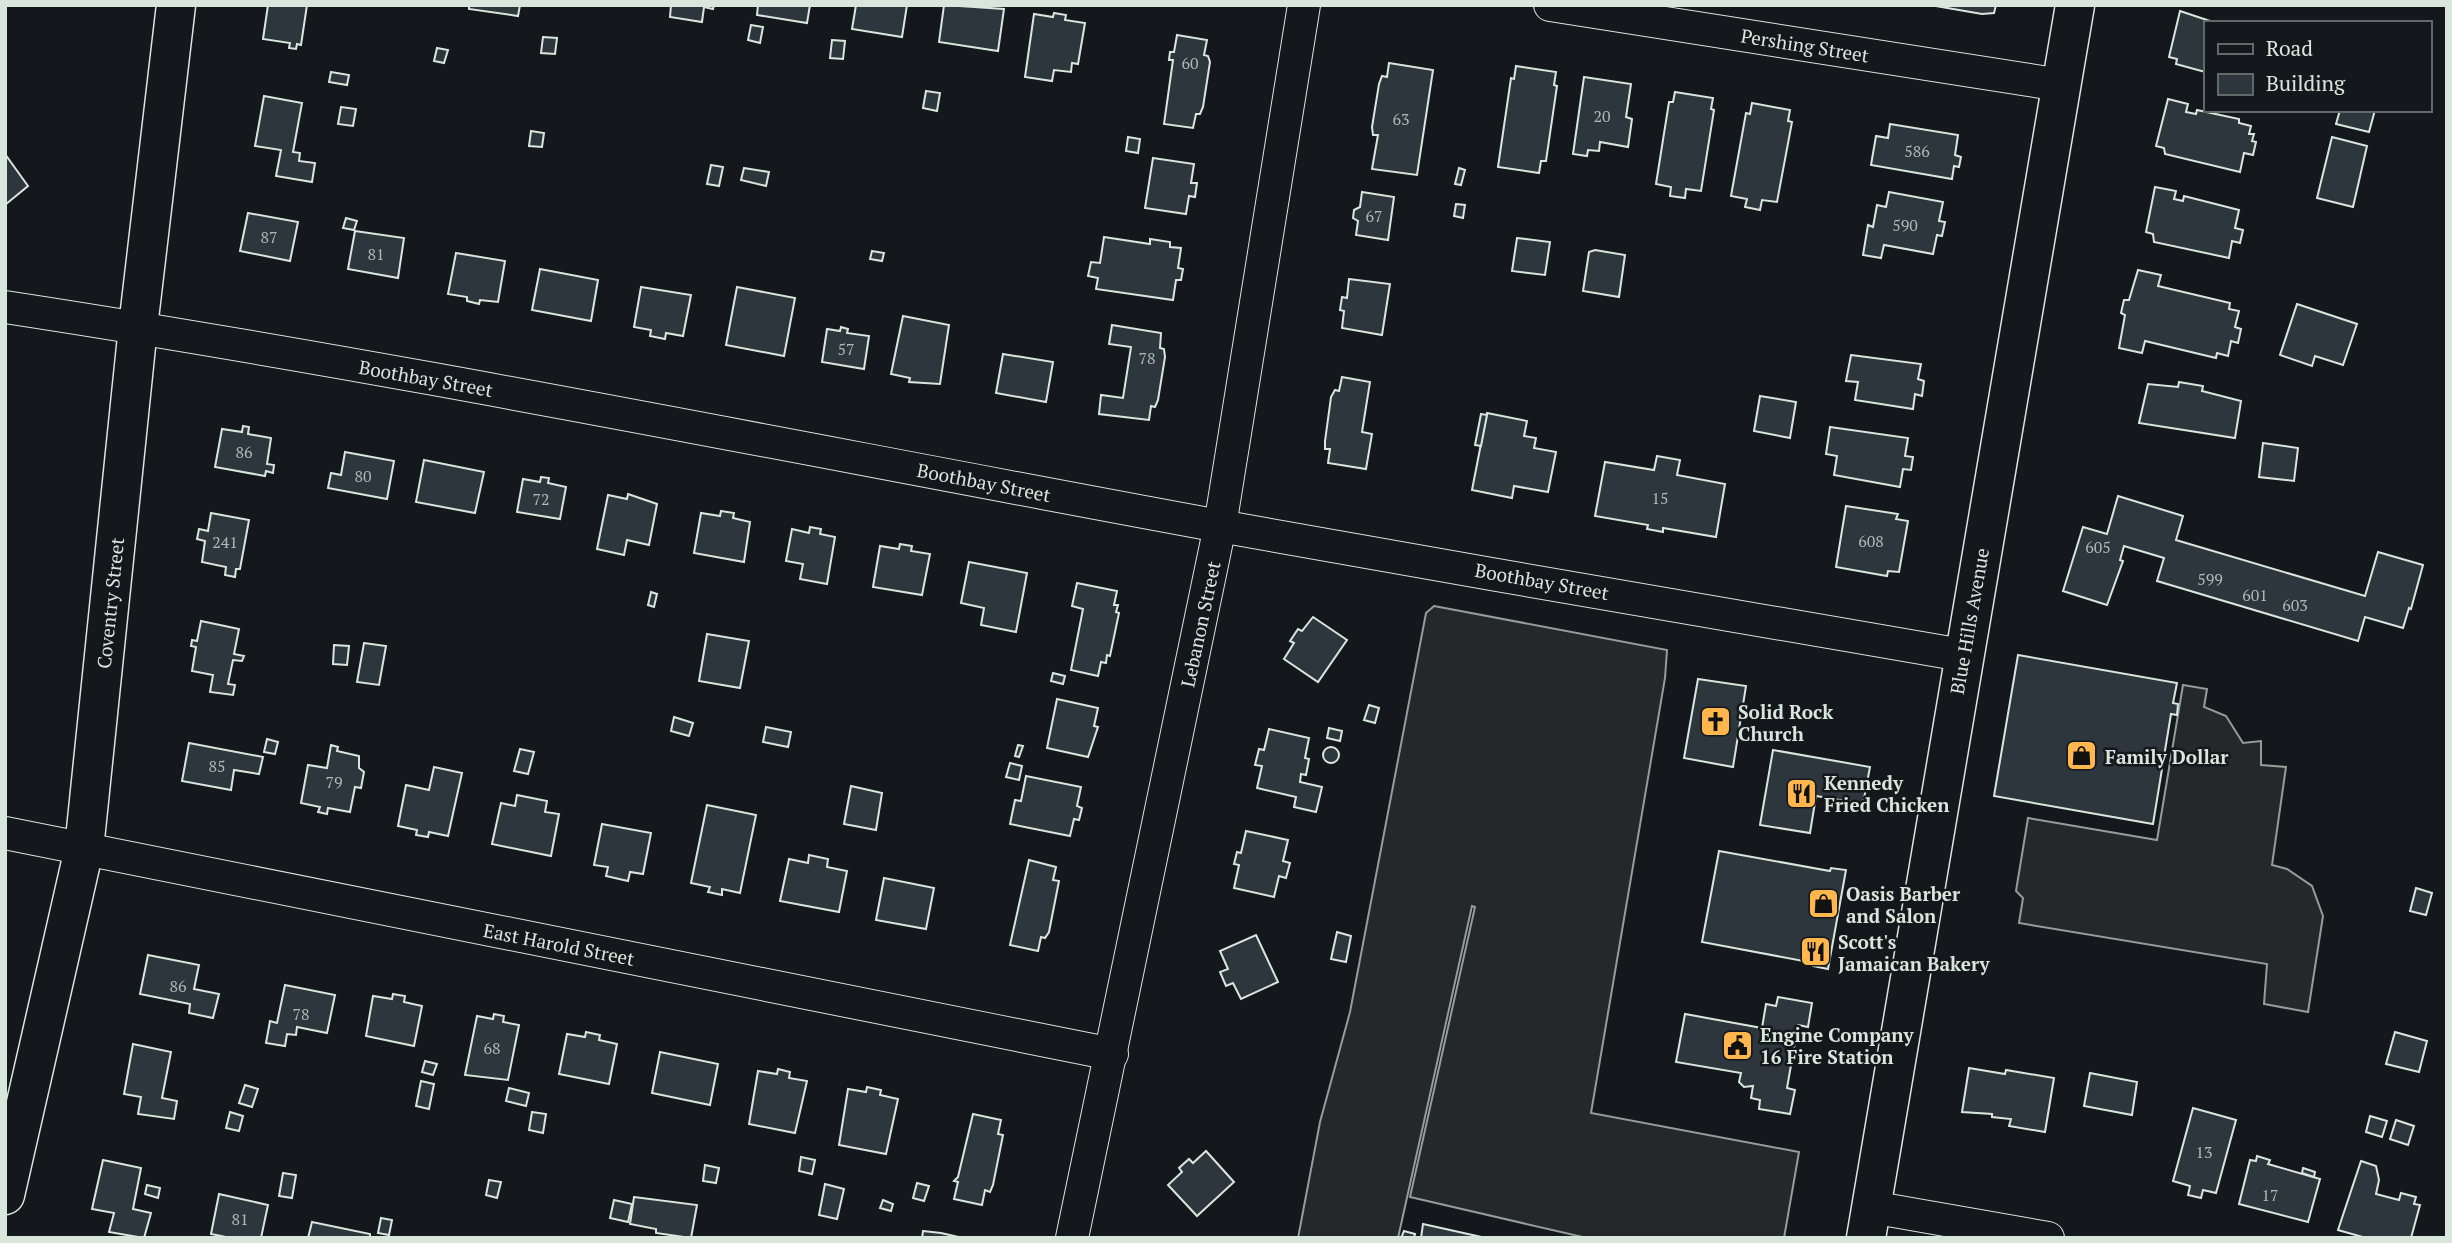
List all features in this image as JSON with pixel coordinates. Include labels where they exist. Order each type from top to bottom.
[{"type":"main road","name":"Coventry Street","points":[[5,1195],[84,849],[138,327],[176,5]]},
{"type":"main road","name":"Blue Hills Avenue","points":[[1868,1222],[1962,654],[2075,5]]},
{"type":"street","name":"Lebanon Street","points":[[1072,1238],[1220,526],[1304,5]]},
{"type":"street","name":"Pershing Street","points":[[1550,5],[2061,85]]},
{"type":"street","name":"Boothbay Street","points":[[5,307],[138,327],[620,413],[1220,526],[1962,654]]},
{"type":"street","name":"East Harold Street","points":[[5,833],[1112,1054]]},
{"type":"street","points":[[1868,1222],[2048,1238]]},
{"type":"shaded area","points":[[1434,606],[1667,650],[1665,678],[1591,1113],[1799,1152],[1784,1238],[1587,1238],[1410,1197],[1475,907],[1472,906],[1398,1238],[1298,1238],[1320,1122],[1350,1012],[1426,613]]},
{"type":"shaded area","points":[[2183,685],[2207,689],[2204,707],[2226,716],[2243,743],[2261,741],[2261,765],[2286,767],[2272,865],[2287,869],[2312,886],[2323,916],[2308,1012],[2264,1004],[2267,964],[2019,923],[2023,898],[2016,891],[2028,818],[2157,840]]},
{"type":"building","points":[[268,5],[307,5],[301,45],[297,44],[296,49],[289,48],[290,43],[263,39]]},
{"type":"building","points":[[469,5],[520,5],[518,16],[469,9]]},
{"type":"building","points":[[671,5],[714,5],[713,9],[704,7],[702,22],[670,17]]},
{"type":"building","points":[[758,5],[810,5],[807,23],[757,15]]},
{"type":"building","points":[[856,5],[907,5],[902,37],[852,29]]},
{"type":"building","points":[[944,5],[1004,9],[998,51],[939,42]]},
{"type":"building","points":[[1930,5],[1996,5],[1994,13],[1982,14]]},
{"type":"building","points":[[2180,11],[2210,21],[2204,21],[2204,72],[2176,64],[2177,59],[2169,57]]},
{"type":"building","points":[[1054,13],[1066,15],[1065,20],[1085,23],[1078,64],[1072,63],[1071,72],[1054,70],[1052,81],[1025,77],[1034,14],[1053,17]]},
{"type":"building","points":[[751,25],[763,27],[760,43],[748,40]]},
{"type":"building","points":[[1177,35],[1207,40],[1204,55],[1208,56],[1210,62],[1203,107],[1200,114],[1196,114],[1193,128],[1164,124],[1173,60],[1169,60],[1170,52],[1174,52]]},
{"type":"building","points":[[543,37],[557,38],[555,54],[541,53]]},
{"type":"building","points":[[832,40],[845,41],[843,59],[830,58]]},
{"type":"building","points":[[437,48],[448,50],[444,63],[434,61]]},
{"type":"building","points":[[1389,63],[1433,70],[1417,175],[1372,169],[1378,135],[1373,135],[1372,127],[1379,84],[1382,76],[1387,77]]},
{"type":"building","points":[[1516,66],[1556,72],[1554,85],[1557,86],[1546,161],[1541,161],[1539,173],[1498,167],[1511,78],[1514,79]]},
{"type":"building","points":[[331,72],[349,75],[347,85],[329,82]]},
{"type":"building","points":[[1584,77],[1631,84],[1626,117],[1632,119],[1628,147],[1600,142],[1599,151],[1588,150],[1587,156],[1573,154]]},
{"type":"building","points":[[926,91],[940,93],[937,111],[923,108]]},
{"type":"building","points":[[1675,92],[1713,98],[1711,109],[1714,110],[1701,191],[1686,189],[1685,198],[1670,196],[1671,187],[1656,184],[1669,102],[1673,102]]},
{"type":"building","points":[[264,96],[302,103],[293,152],[300,153],[299,161],[315,163],[312,182],[276,176],[281,150],[255,146]]},
{"type":"building","points":[[2168,99],[2188,104],[2186,112],[2196,114],[2197,110],[2239,119],[2239,123],[2251,126],[2249,134],[2254,134],[2252,141],[2256,142],[2253,155],[2244,153],[2240,172],[2165,154],[2164,148],[2156,146]]},
{"type":"building","points":[[1752,103],[1790,110],[1788,121],[1792,122],[1777,202],[1762,200],[1760,210],[1745,207],[1747,199],[1731,196],[1746,113],[1750,114]]},
{"type":"building","points":[[341,107],[356,109],[353,126],[338,124]]},
{"type":"building","points":[[2339,112],[2374,112],[2369,132],[2336,124]]},
{"type":"building","points":[[1890,124],[1958,135],[1955,155],[1961,157],[1959,167],[1954,166],[1952,179],[1871,165],[1876,136],[1888,138]]},
{"type":"building","points":[[531,131],[544,133],[542,147],[529,146]]},
{"type":"building","points":[[1128,137],[1140,139],[1138,153],[1126,151]]},
{"type":"building","points":[[2332,137],[2367,146],[2353,207],[2317,198]]},
{"type":"building","points":[[5,154],[28,186],[5,205]]},
{"type":"building","points":[[1153,158],[1194,164],[1191,183],[1197,183],[1195,197],[1189,196],[1186,214],[1145,208]]},
{"type":"building","points":[[711,165],[723,167],[719,186],[707,184]]},
{"type":"building","points":[[744,168],[769,172],[766,186],[741,180]]},
{"type":"building","points":[[1459,168],[1465,170],[1461,185],[1455,184]]},
{"type":"building","points":[[2155,187],[2176,191],[2174,199],[2183,201],[2184,196],[2239,210],[2235,228],[2243,230],[2240,243],[2232,241],[2229,258],[2154,242],[2153,234],[2146,232]]},
{"type":"building","points":[[1362,192],[1394,197],[1388,240],[1356,235],[1358,221],[1353,218],[1354,210],[1360,207]]},
{"type":"building","points":[[1889,192],[1943,202],[1939,221],[1945,222],[1942,236],[1937,235],[1933,254],[1884,245],[1881,258],[1863,255],[1868,225],[1873,227],[1877,205],[1886,207]]},
{"type":"building","points":[[1456,204],[1465,205],[1463,218],[1454,216]]},
{"type":"building","points":[[248,213],[298,222],[290,261],[240,251]]},
{"type":"building","points":[[346,218],[357,221],[354,230],[343,228]]},
{"type":"building","points":[[355,231],[404,238],[398,278],[348,269]]},
{"type":"building","points":[[1104,237],[1150,244],[1150,239],[1170,242],[1170,247],[1181,248],[1178,268],[1183,269],[1181,280],[1176,280],[1173,300],[1096,289],[1098,278],[1088,276],[1091,262],[1100,263]]},
{"type":"building","points":[[1517,238],[1550,242],[1545,275],[1512,271]]},
{"type":"building","points":[[1595,250],[1625,255],[1619,297],[1583,291],[1589,252]]},
{"type":"building","points":[[872,251],[884,253],[882,261],[870,259]]},
{"type":"building","points":[[456,253],[505,261],[498,302],[480,300],[479,304],[467,301],[467,297],[448,294]]},
{"type":"building","points":[[540,269],[598,280],[591,321],[532,310]]},
{"type":"building","points":[[2138,270],[2161,275],[2158,286],[2230,303],[2229,309],[2239,311],[2235,327],[2241,329],[2238,343],[2231,341],[2228,356],[2217,353],[2216,358],[2145,341],[2142,353],[2119,348],[2125,315],[2121,313],[2124,300],[2129,300]]},
{"type":"building","points":[[1349,279],[1390,284],[1382,335],[1342,328],[1344,311],[1340,310],[1342,297],[1347,298]]},
{"type":"building","points":[[641,287],[691,295],[683,336],[666,333],[665,339],[650,336],[651,330],[634,327]]},
{"type":"building","points":[[737,287],[795,298],[784,356],[726,345]]},
{"type":"building","points":[[2297,304],[2357,324],[2343,365],[2315,356],[2312,366],[2280,355]]},
{"type":"building","points":[[903,316],[949,325],[940,384],[909,382],[910,378],[891,374]]},
{"type":"building","points":[[1112,325],[1161,333],[1160,348],[1164,349],[1165,357],[1158,400],[1155,407],[1151,406],[1149,420],[1099,414],[1101,395],[1123,398],[1131,347],[1109,344]]},
{"type":"building","points":[[841,327],[848,329],[847,333],[869,336],[864,369],[822,362],[827,329],[840,331]]},
{"type":"building","points":[[1003,354],[1053,362],[1046,402],[996,393]]},
{"type":"building","points":[[1851,355],[1921,364],[1918,379],[1924,381],[1922,396],[1915,394],[1913,409],[1855,400],[1858,382],[1846,381]]},
{"type":"building","points":[[1342,377],[1370,382],[1362,432],[1372,434],[1366,469],[1328,463],[1330,449],[1325,449],[1325,441],[1331,397],[1335,390],[1339,391]]},
{"type":"building","points":[[2179,382],[2203,386],[2202,391],[2241,401],[2235,438],[2139,423],[2148,384],[2178,387]]},
{"type":"building","points":[[1760,396],[1796,402],[1790,438],[1754,431]]},
{"type":"building","points":[[1487,413],[1527,421],[1524,436],[1536,438],[1534,448],[1556,452],[1548,492],[1514,486],[1512,498],[1472,490]]},
{"type":"building","points":[[1481,414],[1487,415],[1481,446],[1475,445]]},
{"type":"building","points":[[243,426],[249,427],[248,434],[271,438],[267,464],[274,465],[273,473],[266,471],[265,476],[215,467],[222,429],[242,432]]},
{"type":"building","points":[[1830,427],[1908,438],[1905,456],[1913,457],[1911,470],[1903,469],[1900,487],[1834,475],[1837,456],[1826,454]]},
{"type":"building","points":[[2263,443],[2298,448],[2294,481],[2259,477]]},
{"type":"building","points":[[345,452],[394,461],[387,499],[328,488],[331,473],[341,475]]},
{"type":"building","points":[[1657,456],[1680,460],[1677,475],[1725,484],[1716,537],[1663,528],[1663,532],[1647,529],[1648,525],[1595,516],[1605,462],[1654,470]]},
{"type":"building","points":[[424,460],[484,472],[475,513],[416,502]]},
{"type":"building","points":[[541,477],[549,478],[548,483],[566,487],[560,519],[517,512],[523,479],[540,482]]},
{"type":"building","points":[[628,494],[657,504],[649,545],[627,540],[624,555],[597,549],[608,495],[627,499]]},
{"type":"building","points":[[2118,496],[2183,516],[2176,540],[2365,596],[2378,552],[2423,565],[2403,628],[2365,617],[2358,641],[2157,581],[2164,558],[2124,546],[2120,560],[2123,561],[2107,605],[2063,591],[2083,527],[2107,534]]},
{"type":"building","points":[[1846,506],[1898,514],[1896,519],[1908,521],[1899,572],[1888,571],[1887,576],[1836,567]]},
{"type":"building","points":[[721,511],[734,513],[733,518],[750,522],[744,562],[694,553],[701,513],[720,516]]},
{"type":"building","points":[[211,513],[249,520],[240,569],[236,569],[235,577],[225,575],[226,567],[202,562],[205,541],[197,539],[199,529],[208,531]]},
{"type":"building","points":[[810,527],[821,529],[820,534],[835,537],[827,584],[800,579],[803,564],[786,561],[792,529],[809,533]]},
{"type":"building","points":[[900,544],[912,546],[911,551],[930,554],[922,595],[873,587],[880,546],[899,549]]},
{"type":"building","points":[[969,562],[1027,573],[1016,632],[981,625],[984,608],[961,603]]},
{"type":"building","points":[[1077,583],[1117,591],[1114,605],[1118,605],[1116,612],[1119,613],[1110,656],[1107,655],[1106,663],[1101,662],[1098,676],[1071,670],[1083,609],[1072,606]]},
{"type":"building","points":[[651,592],[657,594],[654,607],[648,605]]},
{"type":"building","points":[[1313,617],[1347,640],[1318,682],[1284,659],[1294,643],[1290,641],[1298,629],[1302,631]]},
{"type":"building","points":[[201,621],[239,629],[234,654],[244,656],[242,661],[233,660],[228,684],[235,685],[233,695],[210,692],[213,675],[192,671],[196,647],[191,646],[192,640],[197,641]]},
{"type":"building","points":[[707,634],[749,641],[740,688],[699,681]]},
{"type":"building","points":[[364,643],[386,646],[379,685],[357,682]]},
{"type":"building","points":[[334,645],[349,646],[347,665],[333,664]]},
{"type":"building","name":"Family Dollar","points":[[2018,655],[2177,683],[2173,703],[2178,704],[2177,715],[2171,714],[2153,824],[1994,796]]},
{"type":"building","points":[[1053,673],[1065,676],[1063,684],[1051,681]]},
{"type":"building","name":"Solid Rock Church","points":[[1698,679],[1746,686],[1733,767],[1684,758]]},
{"type":"building","points":[[1057,699],[1098,708],[1094,726],[1098,727],[1088,757],[1047,748]]},
{"type":"building","points":[[1369,705],[1379,708],[1375,723],[1364,720]]},
{"type":"building","points":[[674,717],[693,723],[689,736],[671,731]]},
{"type":"building","points":[[766,727],[791,732],[788,747],[763,742]]},
{"type":"building","points":[[1329,728],[1342,731],[1340,741],[1327,738]]},
{"type":"building","points":[[1269,729],[1309,738],[1305,758],[1309,759],[1306,775],[1301,774],[1300,782],[1322,787],[1316,812],[1294,807],[1296,797],[1257,788],[1262,766],[1255,765],[1259,749],[1264,750]]},
{"type":"building","points":[[267,739],[278,742],[275,754],[264,752]]},
{"type":"building","points":[[189,743],[263,757],[259,774],[234,770],[231,790],[182,781]]},
{"type":"building","points":[[331,745],[338,747],[337,751],[359,756],[359,768],[364,772],[361,788],[355,787],[350,812],[328,808],[327,814],[318,812],[320,807],[301,803],[308,765],[327,768]]},
{"type":"building","points":[[1018,745],[1023,746],[1019,757],[1015,756]]},
{"type":"building","points":[[1328,747],[1334,747],[1339,755],[1337,761],[1328,763],[1323,758],[1323,752]]},
{"type":"building","points":[[520,749],[534,752],[528,774],[514,771]]},
{"type":"building","points":[[1773,750],[1870,767],[1863,804],[1816,796],[1810,833],[1760,825]]},
{"type":"building","points":[[1010,763],[1022,766],[1019,780],[1006,777]]},
{"type":"building","points":[[434,767],[462,773],[448,836],[429,832],[428,837],[416,835],[417,830],[398,826],[406,785],[429,790]]},
{"type":"building","points":[[1026,776],[1081,787],[1077,806],[1082,808],[1079,820],[1074,819],[1070,836],[1010,824],[1015,800],[1021,801]]},
{"type":"building","points":[[851,786],[882,793],[876,830],[844,824]]},
{"type":"building","points":[[517,795],[547,801],[545,812],[559,814],[551,856],[492,844],[501,803],[515,806]]},
{"type":"building","points":[[707,805],[756,815],[740,893],[722,889],[722,895],[708,892],[710,887],[691,883]]},
{"type":"building","points":[[602,824],[651,833],[643,874],[630,872],[628,881],[606,876],[608,867],[594,865]]},
{"type":"building","points":[[1246,831],[1288,840],[1283,861],[1290,863],[1286,878],[1279,876],[1274,897],[1234,888],[1239,865],[1234,864],[1237,852],[1241,853]]},
{"type":"building","points":[[1719,851],[1830,871],[1831,868],[1846,870],[1828,969],[1813,966],[1814,963],[1702,942]]},
{"type":"building","points":[[809,855],[828,859],[827,867],[847,871],[839,912],[780,901],[789,859],[808,863]]},
{"type":"building","points":[[1029,860],[1056,867],[1053,880],[1059,881],[1049,932],[1045,938],[1041,937],[1038,951],[1010,945]]},
{"type":"building","points":[[884,878],[934,888],[926,929],[876,920]]},
{"type":"building","points":[[2416,888],[2432,893],[2426,915],[2410,911]]},
{"type":"building","points":[[1337,932],[1351,936],[1346,962],[1331,959]]},
{"type":"building","points":[[1256,935],[1278,982],[1241,999],[1233,983],[1226,986],[1220,972],[1228,969],[1220,951]]},
{"type":"building","points":[[148,955],[199,965],[194,989],[219,994],[213,1018],[189,1013],[190,1004],[140,994]]},
{"type":"building","points":[[285,985],[335,995],[327,1033],[297,1027],[296,1035],[287,1034],[285,1046],[266,1043],[270,1021],[277,1023]]},
{"type":"building","points":[[393,994],[405,996],[404,1002],[422,1006],[414,1046],[366,1036],[373,996],[392,999]]},
{"type":"building","name":"Engine Company 16 Fire Station","points":[[1778,997],[1812,1003],[1808,1027],[1798,1025],[1787,1088],[1795,1090],[1790,1114],[1759,1109],[1760,1100],[1751,1098],[1753,1086],[1744,1087],[1739,1082],[1741,1073],[1676,1062],[1685,1014],[1762,1028],[1766,1004],[1776,1006]]},
{"type":"building","points":[[494,1014],[504,1016],[503,1022],[519,1025],[508,1080],[465,1075],[477,1016],[493,1019]]},
{"type":"building","points":[[586,1032],[600,1035],[599,1040],[617,1044],[609,1084],[559,1074],[567,1034],[585,1037]]},
{"type":"building","points":[[2395,1032],[2427,1041],[2419,1072],[2386,1064]]},
{"type":"building","points":[[133,1044],[171,1052],[162,1098],[177,1101],[174,1119],[138,1114],[141,1097],[124,1094]]},
{"type":"building","points":[[660,1052],[718,1064],[710,1105],[652,1093]]},
{"type":"building","points":[[425,1061],[437,1064],[433,1075],[422,1072]]},
{"type":"building","points":[[1969,1068],[2005,1074],[2006,1070],[2054,1078],[2045,1132],[2009,1126],[2011,1119],[1992,1117],[1992,1114],[1962,1112]]},
{"type":"building","points":[[778,1069],[790,1072],[789,1078],[807,1081],[795,1133],[749,1124],[758,1071],[777,1074]]},
{"type":"building","points":[[2090,1073],[2137,1082],[2132,1115],[2084,1106]]},
{"type":"building","points":[[421,1081],[434,1084],[429,1109],[416,1106]]},
{"type":"building","points":[[245,1085],[258,1089],[252,1107],[239,1103]]},
{"type":"building","points":[[867,1087],[881,1090],[880,1095],[898,1099],[886,1154],[839,1145],[848,1089],[866,1092]]},
{"type":"building","points":[[509,1088],[529,1093],[526,1106],[506,1101]]},
{"type":"building","points":[[2193,1108],[2236,1120],[2216,1193],[2203,1190],[2201,1198],[2188,1195],[2190,1186],[2173,1181]]},
{"type":"building","points":[[230,1112],[243,1116],[239,1131],[226,1128]]},
{"type":"building","points":[[532,1112],[546,1114],[543,1133],[529,1130]]},
{"type":"building","points":[[973,1114],[1001,1120],[998,1134],[1003,1135],[993,1185],[990,1192],[985,1190],[982,1205],[954,1199],[958,1182],[954,1181],[958,1177]]},
{"type":"building","points":[[2370,1116],[2387,1121],[2382,1137],[2366,1132]]},
{"type":"building","points":[[2396,1120],[2414,1126],[2408,1145],[2390,1139]]},
{"type":"building","points":[[1206,1151],[1234,1182],[1197,1216],[1168,1185],[1182,1172],[1179,1168],[1189,1159],[1193,1163]]},
{"type":"building","points":[[2257,1156],[2270,1160],[2268,1164],[2320,1179],[2308,1222],[2239,1204],[2250,1160],[2256,1161]]},
{"type":"building","points":[[801,1157],[815,1160],[812,1174],[799,1171]]},
{"type":"building","points":[[103,1160],[141,1168],[133,1209],[151,1213],[144,1238],[109,1232],[114,1213],[92,1209]]},
{"type":"building","points":[[2361,1161],[2376,1166],[2379,1180],[2376,1194],[2399,1200],[2401,1193],[2416,1197],[2414,1204],[2420,1205],[2411,1238],[2366,1238],[2338,1230]]},
{"type":"building","points":[[705,1165],[719,1168],[716,1183],[703,1181]]},
{"type":"building","points":[[2303,1168],[2315,1172],[2314,1177],[2302,1173]]},
{"type":"building","points":[[283,1173],[296,1175],[292,1198],[279,1196]]},
{"type":"building","points":[[489,1180],[501,1182],[497,1198],[486,1195]]},
{"type":"building","points":[[917,1183],[929,1186],[924,1201],[913,1198]]},
{"type":"building","points":[[825,1184],[844,1189],[837,1219],[819,1215]]},
{"type":"building","points":[[147,1185],[160,1188],[158,1198],[145,1194]]},
{"type":"building","points":[[219,1194],[268,1205],[261,1238],[231,1238],[211,1234]]},
{"type":"building","points":[[634,1197],[697,1205],[691,1238],[656,1233],[656,1229],[630,1224]]},
{"type":"building","points":[[614,1200],[632,1204],[628,1222],[610,1218]]},
{"type":"building","points":[[883,1200],[893,1204],[891,1211],[880,1208]]},
{"type":"building","points":[[381,1218],[392,1220],[389,1235],[378,1233]]},
{"type":"building","points":[[312,1222],[370,1234],[370,1238],[308,1238]]},
{"type":"building","points":[[1423,1224],[1486,1238],[1421,1238]]},
{"type":"building","points":[[923,1231],[941,1233],[963,1238],[922,1238]]},
{"type":"building","points":[[1404,1231],[1415,1234],[1414,1238],[1401,1238]]},
{"type":"place","name":"Solid Rock Church","points":[[1715,722]]},
{"type":"place","name":"Family Dollar","points":[[2082,756]]},
{"type":"place","name":"Kennedy Fried Chicken","points":[[1801,793]]},
{"type":"place","name":"Oasis Barber and Salon","points":[[1823,904]]},
{"type":"place","name":"Scott's Jamaican Bakery","points":[[1815,952]]},
{"type":"place","name":"Engine Company 16 Fire Station","points":[[1737,1045]]}]
